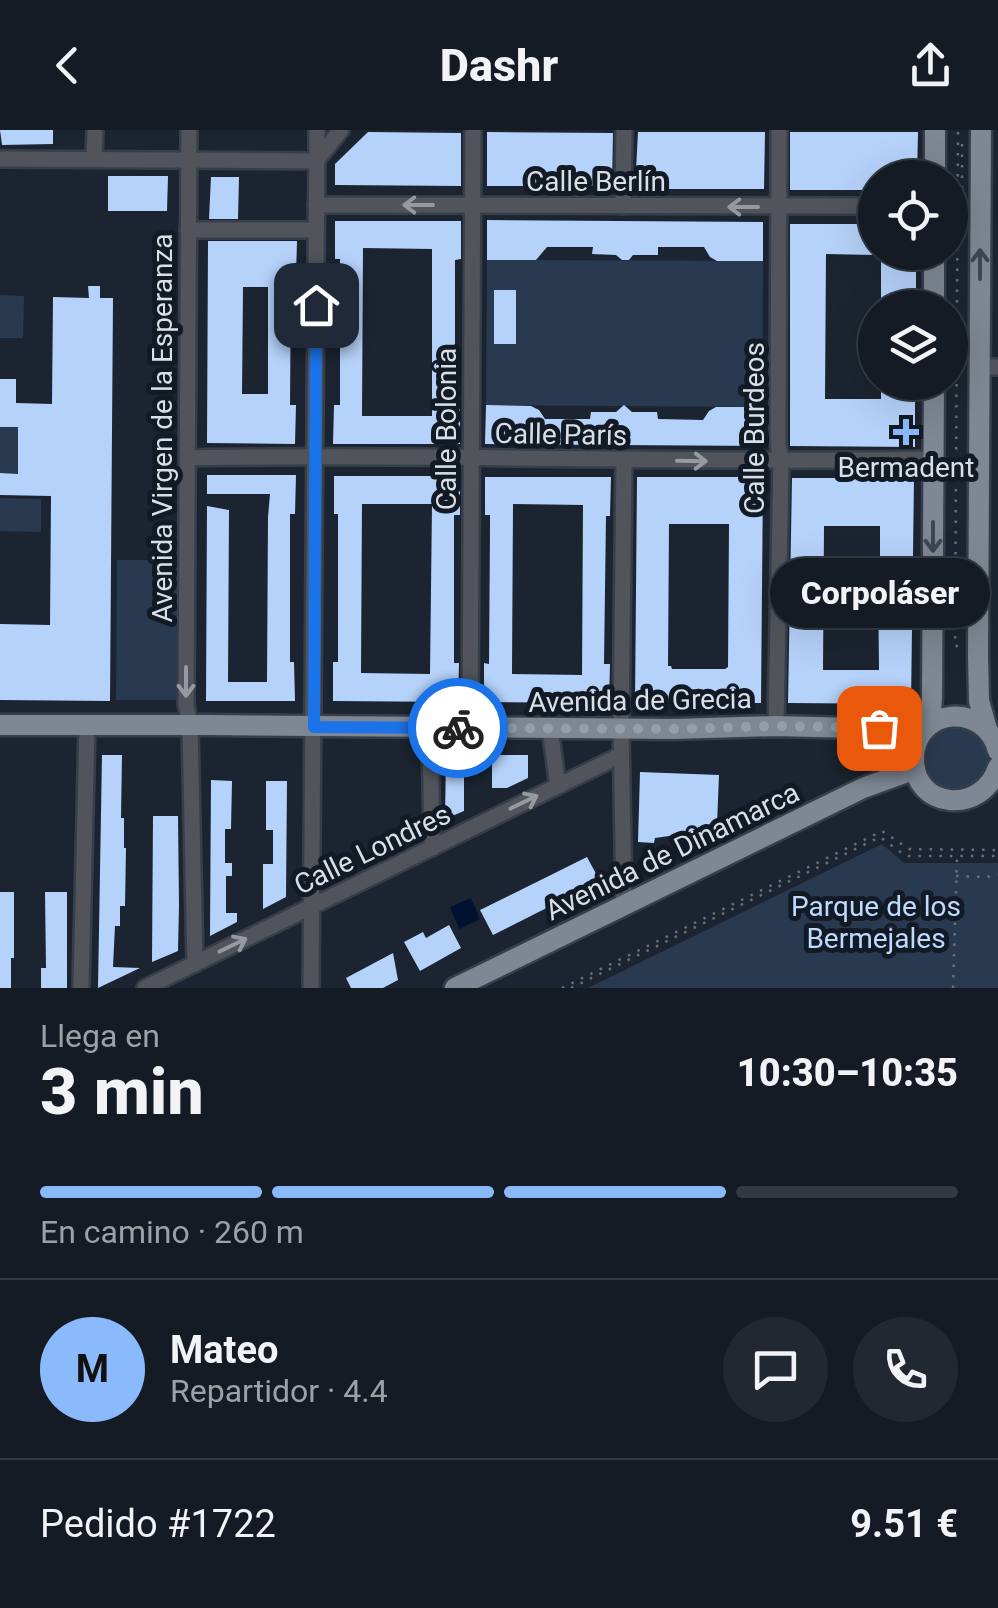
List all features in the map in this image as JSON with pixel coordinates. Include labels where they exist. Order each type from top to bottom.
[{"type":"main road","points":[[935,130],[935,160]]},
{"type":"main road","points":[[972,131],[989,367],[978,690],[980,708],[995,741]]},
{"type":"main road","points":[[934,400],[932,697],[914,754],[915,769],[924,786],[938,797],[956,801],[998,795]]},
{"type":"main road","name":"Avenida de Grecia","points":[[0,725],[622,729],[776,726],[924,732],[946,717],[964,716],[980,723],[995,741]]},
{"type":"main road","points":[[974,797],[990,785],[998,768]]},
{"type":"main road","name":"Avenida de Dinamarca","points":[[455,988],[877,781],[915,769]]},
{"type":"street","points":[[94,160],[95,130]]},
{"type":"street","name":"Avenida Virgen de la Esperanza","points":[[188,130],[186,704],[190,726],[194,964]]},
{"type":"street","points":[[310,988],[316,130]]},
{"type":"street","points":[[0,159],[316,160],[342,130]]},
{"type":"street","name":"Calle Bolonia","points":[[470,728],[473,130]]},
{"type":"street","points":[[624,130],[624,206]]},
{"type":"street","name":"Calle Burdeos","points":[[776,726],[781,462],[779,130]]},
{"type":"street","name":"Calle Berlín","points":[[316,205],[858,206]]},
{"type":"street","points":[[188,230],[316,230]]},
{"type":"street","name":"Calle París","points":[[188,458],[781,462],[933,459]]},
{"type":"street","points":[[624,460],[624,906]]},
{"type":"street","points":[[81,988],[86,726]]},
{"type":"street","points":[[430,728],[432,848]]},
{"type":"street","points":[[550,728],[558,786]]},
{"type":"street","name":"Calle Londres","points":[[145,988],[622,755]]},
{"type":"street","points":[[312,968],[323,988]]},
{"type":"path","points":[[967,646],[955,646],[958,132],[972,131]]},
{"type":"path","points":[[562,988],[882,831],[909,849],[998,853]]},
{"type":"path","points":[[572,988],[880,837],[906,856],[998,853]]},
{"type":"path","points":[[954,988],[957,856]]},
{"type":"path","points":[[955,876],[998,874]]},
{"type":"green space","points":[[487,260],[763,261],[762,407],[486,405]]},
{"type":"green space","points":[[0,295],[24,296],[23,338],[0,338]]},
{"type":"green space","points":[[0,427],[18,427],[18,474],[0,473]]},
{"type":"green space","points":[[0,498],[41,499],[41,532],[0,531]]},
{"type":"green space","points":[[117,560],[177,560],[176,700],[116,700]]},
{"type":"green space","points":[[956,726],[978,736],[988,758],[978,780],[956,790],[934,780],[924,758],[934,736]]},
{"type":"green space","name":"Parque de los Bermejales","points":[[882,844],[904,863],[998,863],[998,988],[588,988]]},
{"type":"shaded area","points":[[471,898],[480,919],[459,929],[450,907]]},
{"type":"building","points":[[0,130],[53,130],[53,144],[2,145]]},
{"type":"building","points":[[368,132],[461,133],[461,186],[335,185],[335,164]]},
{"type":"building","points":[[487,132],[613,133],[612,186],[487,186]]},
{"type":"building","points":[[638,132],[765,132],[764,189],[635,189]]},
{"type":"building","points":[[790,132],[918,132],[917,160],[858,160],[858,190],[790,190]]},
{"type":"building","points":[[108,176],[168,176],[167,211],[108,211]]},
{"type":"building","points":[[211,177],[239,177],[238,219],[209,219]]},
{"type":"building","points":[[487,220],[763,222],[763,261],[717,261],[704,247],[658,247],[658,255],[633,255],[622,260],[616,255],[592,254],[593,247],[547,247],[536,260],[487,260]]},
{"type":"building","points":[[335,221],[461,221],[461,259],[455,260],[455,405],[460,405],[460,444],[333,444],[334,405],[340,405],[340,259],[335,259]],"holes":[[[363,248],[432,249],[432,416],[362,416]]]},
{"type":"building","points":[[790,224],[858,224],[858,255],[826,254],[825,399],[915,400],[915,447],[790,446]]},
{"type":"building","points":[[208,241],[297,241],[296,276],[291,276],[290,405],[296,405],[295,444],[207,443]],"holes":[[[243,287],[268,287],[268,394],[242,394]]]},
{"type":"building","points":[[881,270],[916,270],[916,290],[881,290]]},
{"type":"building","points":[[88,286],[100,286],[100,298],[113,298],[110,701],[0,700],[0,624],[50,625],[51,496],[0,495],[0,473],[18,474],[18,427],[0,427],[0,379],[16,379],[16,403],[52,404],[53,297],[89,298]]},
{"type":"building","points":[[494,290],[516,290],[516,344],[494,344]]},
{"type":"building","points":[[486,405],[531,406],[545,419],[590,419],[591,412],[616,412],[624,405],[632,412],[657,412],[658,419],[703,420],[716,407],[762,407],[763,446],[485,444]]},
{"type":"building","points":[[207,475],[296,475],[295,514],[290,514],[290,662],[294,662],[295,701],[206,701],[207,506],[229,510],[228,682],[267,682],[270,494],[207,494]]},
{"type":"building","points":[[334,476],[460,476],[460,515],[454,515],[454,663],[459,663],[458,702],[333,701],[333,662],[338,662],[338,514],[334,514]],"holes":[[[362,504],[432,504],[430,674],[361,673]]]},
{"type":"building","points":[[485,477],[611,477],[610,516],[606,516],[604,664],[610,664],[609,703],[484,702],[484,663],[489,664],[490,529],[490,515],[485,515]],"holes":[[[513,504],[583,505],[582,675],[512,674]]]},
{"type":"building","points":[[637,477],[763,477],[761,703],[635,703]],"holes":[[[669,524],[729,524],[728,667],[672,669],[668,666]]]},
{"type":"building","points":[[792,478],[914,478],[911,704],[788,703]],"holes":[[[824,526],[880,526],[879,670],[823,670]]]},
{"type":"building","points":[[102,755],[122,755],[125,906],[120,906],[120,926],[115,926],[113,967],[140,968],[98,988]]},
{"type":"building","points":[[446,755],[464,755],[464,811],[445,819]]},
{"type":"building","points":[[492,755],[528,755],[528,778],[507,788],[492,788]]},
{"type":"building","points":[[640,772],[719,775],[717,824],[711,824],[711,830],[655,838],[654,843],[638,842]]},
{"type":"building","points":[[211,780],[232,781],[231,829],[225,829],[225,863],[232,863],[232,876],[226,876],[226,913],[237,913],[237,922],[210,936]]},
{"type":"building","points":[[266,781],[287,781],[286,897],[263,909],[263,864],[273,864],[273,830],[266,830]]},
{"type":"building","points":[[153,816],[178,816],[179,905],[178,951],[152,962]]},
{"type":"building","points":[[587,857],[600,881],[493,935],[480,910]]},
{"type":"building","points":[[0,892],[14,892],[11,988],[0,988]]},
{"type":"building","points":[[45,892],[67,892],[67,988],[41,988],[41,968],[46,968]]},
{"type":"building","points":[[449,925],[461,948],[420,971],[404,942],[423,932],[426,938]]},
{"type":"building","points":[[393,953],[398,980],[383,988],[351,988],[346,978]]},
{"type":"way so far","points":[[458,728],[879,728]]},
{"type":"place","name":"Bermadent","points":[[906,432]]},
{"type":"place","name":"Corpoláser","points":[[879,728]]},
{"type":"route","points":[[316,305],[314,727],[458,728]]}]
